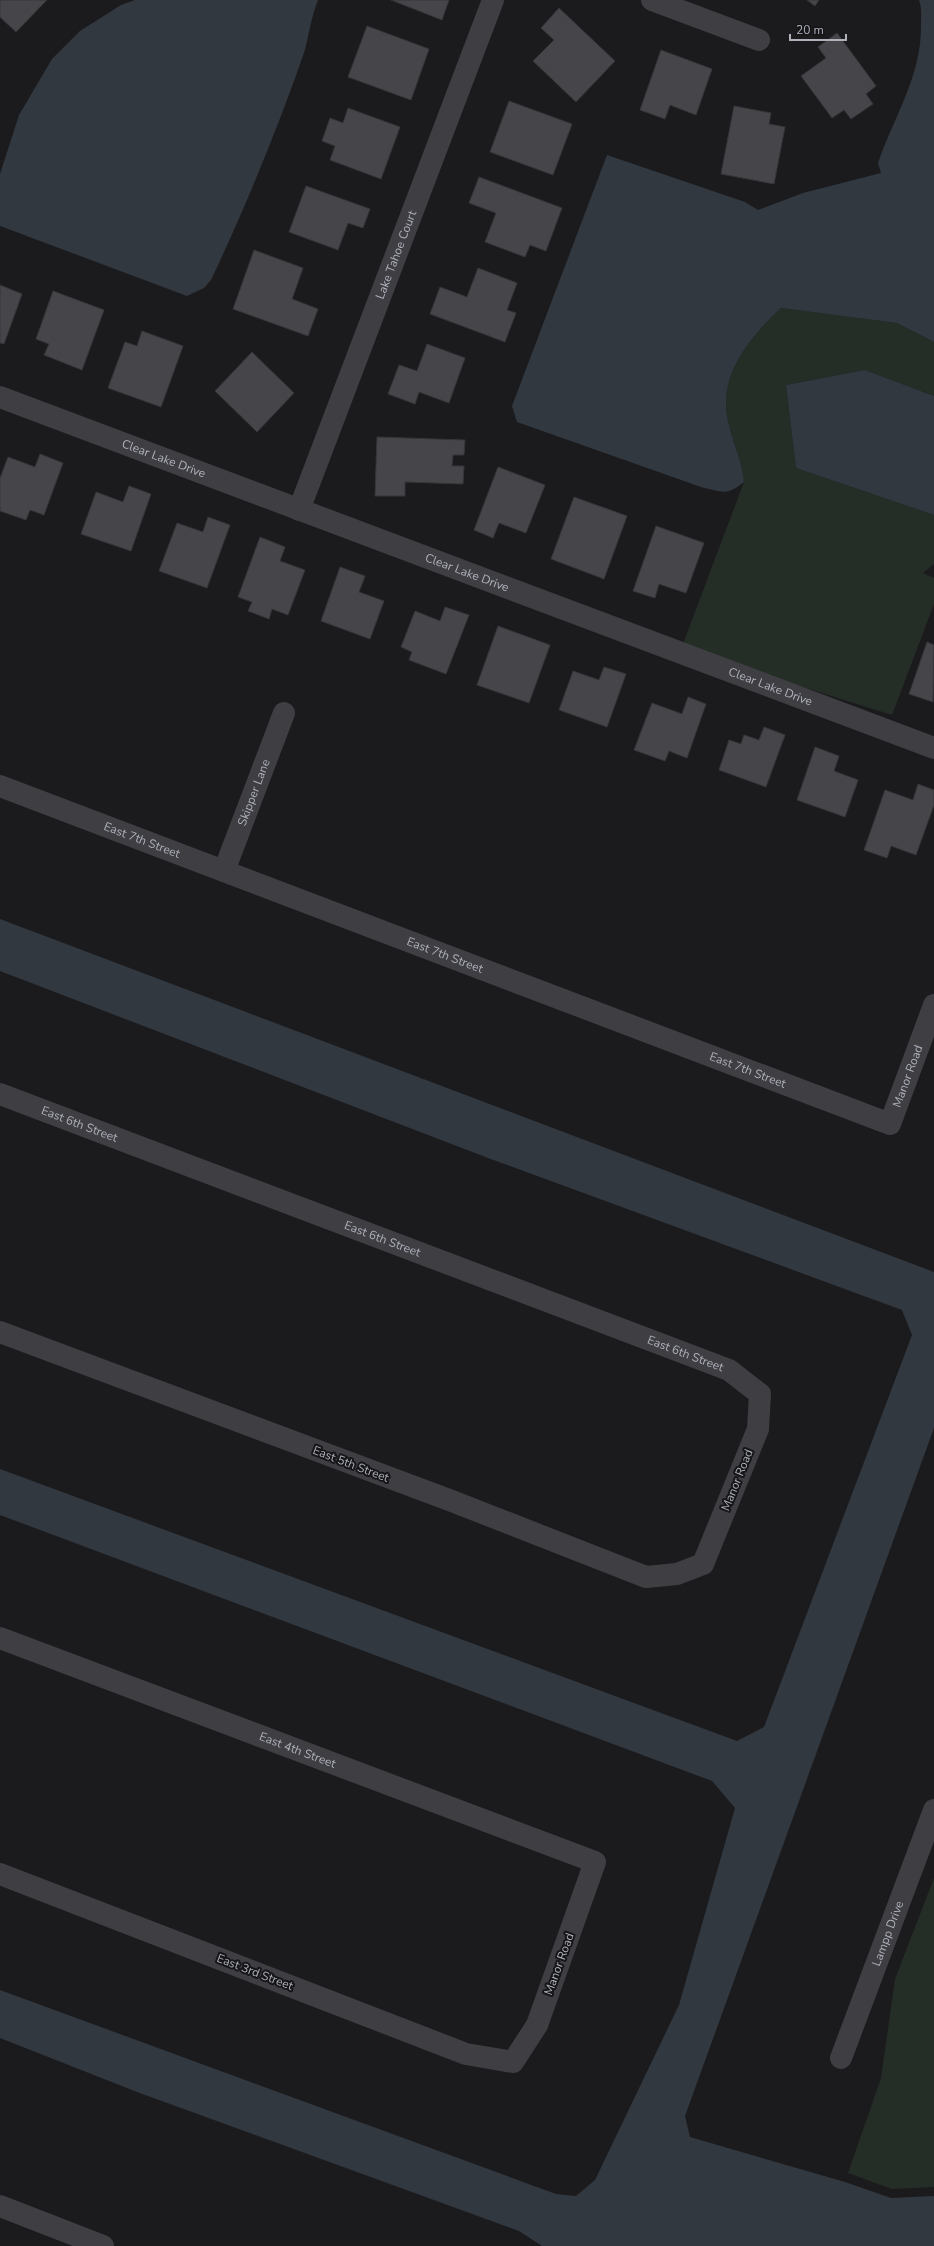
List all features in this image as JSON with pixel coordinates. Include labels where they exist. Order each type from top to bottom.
[{"type":"street","name":"Lake Tahoe Court","points":[[299,510],[493,0]]},
{"type":"street","points":[[652,0],[759,40]]},
{"type":"street","name":"Clear Lake Drive","points":[[0,397],[934,748]]},
{"type":"street","name":"Skipper Lane","points":[[224,871],[284,713]]},
{"type":"street","name":"East 7th Street","points":[[0,786],[890,1124]]},
{"type":"street","name":"Manor Road","points":[[890,1124],[934,1005]]},
{"type":"street","name":"East 6th Street","points":[[0,1094],[729,1370],[760,1394]]},
{"type":"street","name":"East 5th Street","points":[[0,1332],[452,1502],[646,1577],[677,1574],[703,1564]]},
{"type":"street","name":"Manor Road","points":[[703,1564],[758,1429],[760,1394]]},
{"type":"street","name":"East 4th Street","points":[[0,1638],[595,1862]]},
{"type":"street","name":"Lampp Drive","points":[[840,2058],[934,1810]]},
{"type":"street","name":"Manor Road","points":[[513,2062],[537,2025],[595,1862]]},
{"type":"street","name":"East 3rd Street","points":[[0,1874],[466,2054],[513,2062]]},
{"type":"street","points":[[0,2206],[73,2241],[103,2246]]},
{"type":"shaded area","points":[[135,0],[318,0],[304,53],[294,82],[236,224],[211,280],[204,288],[187,296],[0,226],[0,174],[19,115],[52,59],[80,31],[121,5]]},
{"type":"shaded area","points":[[919,0],[934,0],[934,342],[897,323],[781,308],[757,333],[747,346],[738,360],[731,376],[727,391],[726,408],[733,440],[740,460],[744,482],[733,489],[724,492],[701,487],[517,422],[512,406],[607,155],[745,202],[758,210],[803,193],[881,173],[878,163],[906,95],[917,61],[921,24],[921,9]]},
{"type":"shaded area","points":[[781,308],[897,323],[934,342],[934,396],[865,370],[786,385],[796,468],[934,515],[934,564],[923,573],[934,578],[934,604],[892,715],[681,649],[744,482],[740,460],[733,440],[726,408],[727,391],[731,376],[738,360],[747,346],[757,333]]},
{"type":"shaded area","points":[[865,370],[934,396],[934,515],[796,468],[786,385]]},
{"type":"shaded area","points":[[0,919],[934,1272],[934,1428],[685,2116],[690,2137],[845,2182],[891,2198],[934,2196],[934,2246],[542,2246],[519,2231],[137,2092],[0,2038],[0,1990],[556,2194],[576,2196],[595,2180],[679,2005],[735,1808],[712,1781],[0,1515],[0,1469],[737,1741],[764,1727],[912,1335],[902,1310],[488,1158],[0,971]]},
{"type":"shaded area","points":[[934,1878],[934,2187],[892,2189],[848,2173],[881,2078],[895,1979]]},
{"type":"building","points":[[0,0],[47,0],[16,32],[0,17]]},
{"type":"building","points":[[391,0],[449,0],[442,20]]},
{"type":"building","points":[[807,0],[819,0],[815,6]]},
{"type":"building","points":[[559,8],[615,61],[576,102],[533,61],[554,40],[541,28]]},
{"type":"building","points":[[367,26],[429,49],[411,100],[348,77]]},
{"type":"building","points":[[837,33],[876,86],[866,94],[873,104],[851,119],[844,110],[832,118],[801,76],[826,58],[818,47]]},
{"type":"building","points":[[661,50],[712,69],[696,115],[670,105],[665,119],[640,110]]},
{"type":"building","points":[[509,101],[572,124],[553,175],[490,152]]},
{"type":"building","points":[[734,106],[771,113],[769,124],[785,127],[774,184],[721,174]]},
{"type":"building","points":[[348,108],[400,127],[381,179],[330,160],[335,146],[322,141],[330,118],[343,123]]},
{"type":"building","points":[[479,177],[562,208],[546,251],[530,245],[525,257],[485,242],[496,213],[469,203]]},
{"type":"building","points":[[306,186],[370,209],[363,228],[348,223],[338,250],[289,232]]},
{"type":"building","points":[[254,250],[303,268],[292,299],[318,309],[308,336],[233,309]]},
{"type":"building","points":[[478,268],[517,283],[507,310],[516,313],[505,342],[430,314],[440,287],[467,297]]},
{"type":"building","points":[[0,285],[22,294],[4,344],[0,343]]},
{"type":"building","points":[[53,291],[104,310],[82,370],[44,355],[49,344],[36,339]]},
{"type":"building","points":[[142,331],[183,346],[161,407],[108,388],[125,342],[137,346]]},
{"type":"building","points":[[427,344],[465,358],[449,403],[419,392],[415,404],[388,394],[399,365],[417,371]]},
{"type":"building","points":[[252,352],[294,393],[257,432],[215,391]]},
{"type":"building","points":[[377,437],[465,440],[464,455],[453,455],[452,466],[464,466],[463,484],[405,482],[405,496],[375,496]]},
{"type":"building","points":[[40,454],[63,463],[44,515],[30,510],[26,520],[0,511],[0,478],[8,457],[35,467]]},
{"type":"building","points":[[498,467],[545,485],[526,533],[499,523],[493,538],[474,530]]},
{"type":"building","points":[[129,486],[151,494],[131,551],[81,534],[96,492],[123,502]]},
{"type":"building","points":[[574,497],[627,516],[604,579],[551,559]]},
{"type":"building","points":[[208,517],[230,525],[207,588],[159,571],[177,523],[203,532]]},
{"type":"building","points":[[656,526],[704,543],[686,593],[659,584],[655,598],[633,591]]},
{"type":"building","points":[[260,537],[285,547],[280,561],[305,570],[288,615],[272,609],[269,619],[248,611],[252,602],[238,597]]},
{"type":"building","points":[[340,567],[365,576],[359,592],[384,601],[370,639],[321,621]]},
{"type":"building","points":[[445,607],[469,615],[446,674],[409,660],[412,652],[401,647],[415,611],[440,621]]},
{"type":"building","points":[[498,626],[550,645],[529,703],[477,685]]},
{"type":"building","points":[[927,642],[934,645],[933,702],[909,694]]},
{"type":"building","points":[[604,667],[626,674],[607,727],[559,710],[573,671],[599,680]]},
{"type":"building","points":[[688,697],[706,704],[687,758],[669,751],[665,761],[634,750],[652,703],[682,714]]},
{"type":"building","points":[[764,727],[785,735],[766,787],[719,770],[729,740],[741,744],[744,735],[759,740]]},
{"type":"building","points":[[815,747],[839,756],[834,771],[858,780],[845,817],[797,800]]},
{"type":"building","points":[[918,784],[934,790],[934,805],[916,855],[891,846],[887,858],[864,850],[885,790],[913,800]]}]
